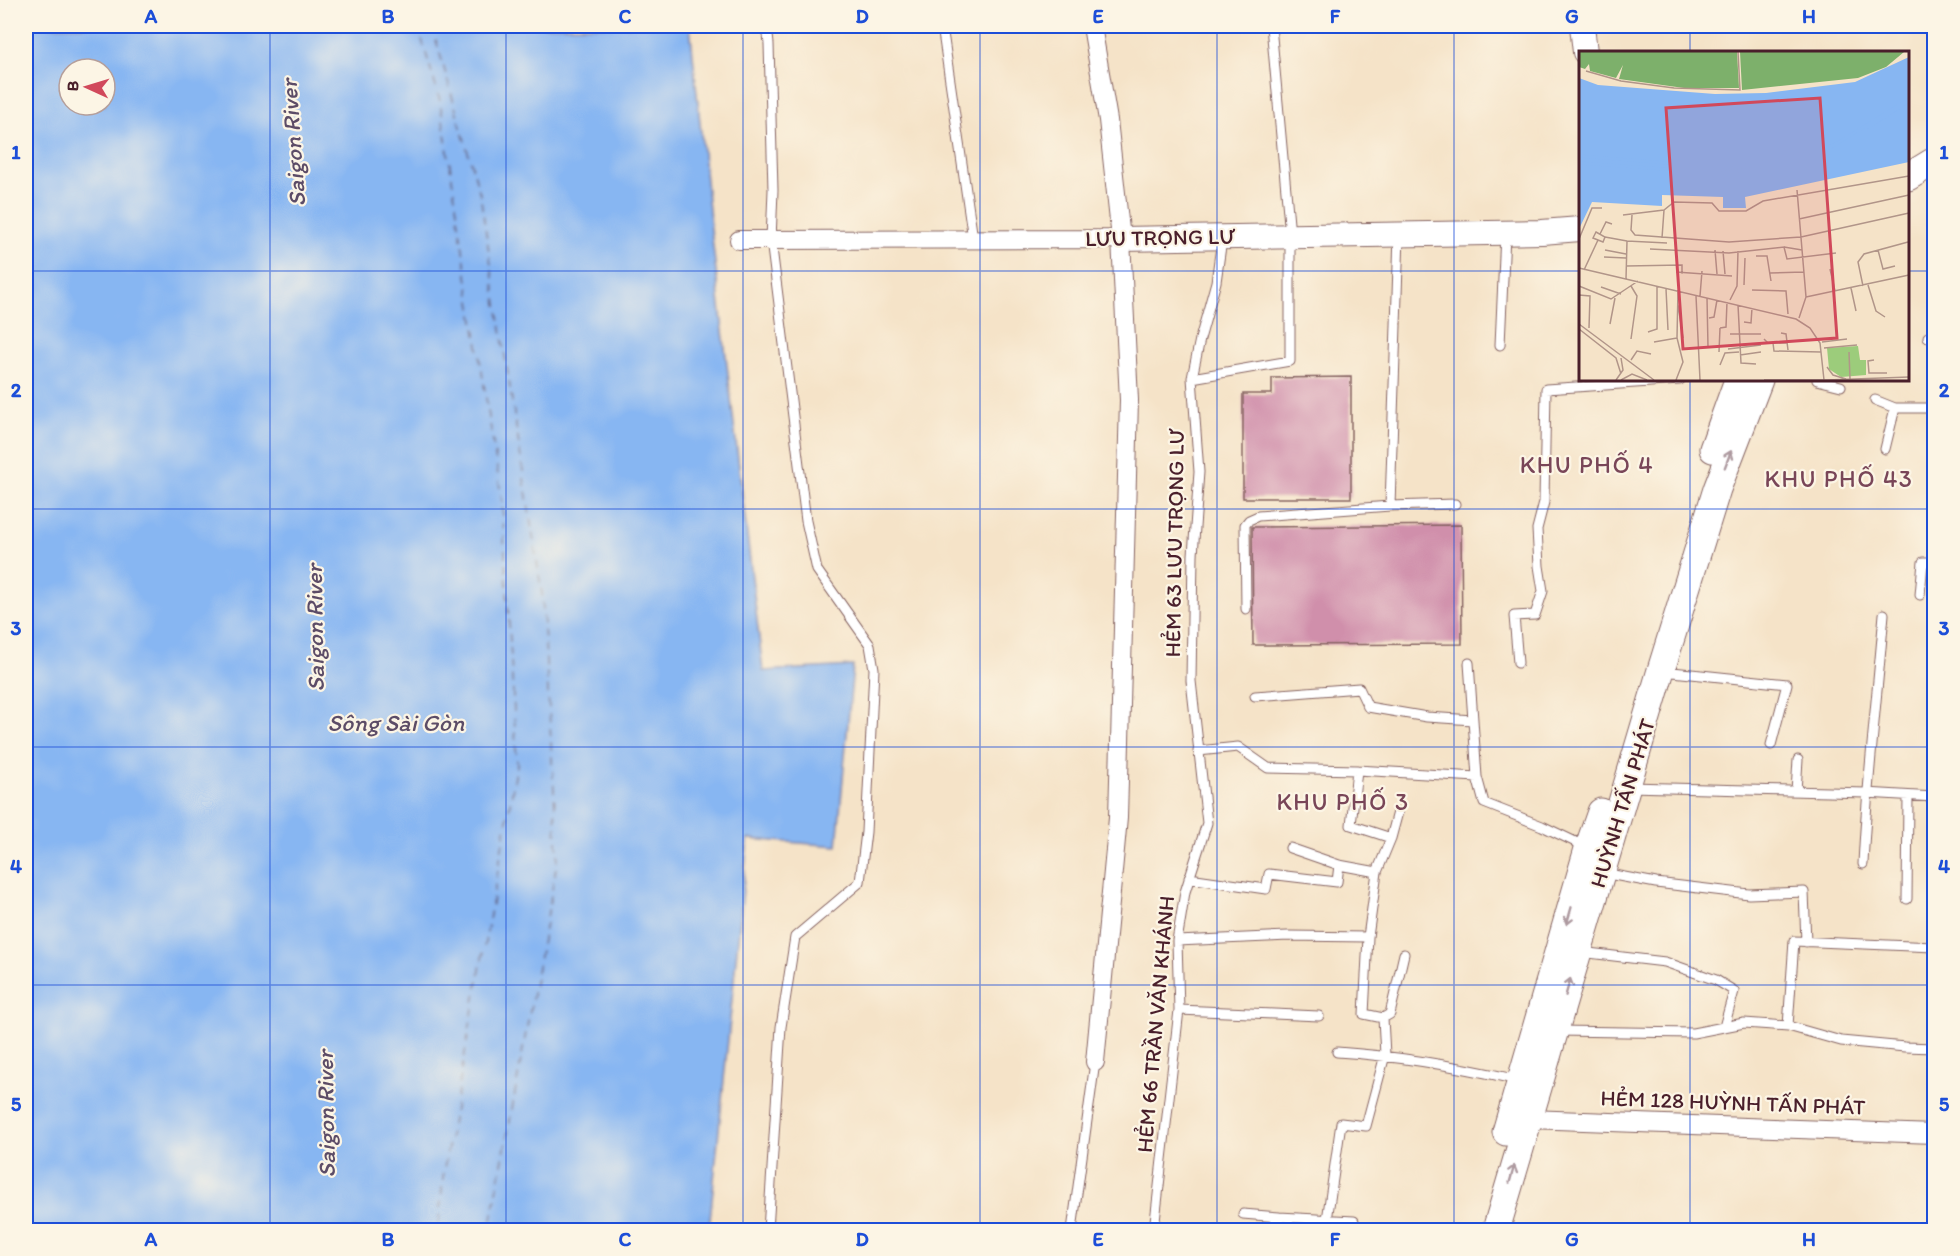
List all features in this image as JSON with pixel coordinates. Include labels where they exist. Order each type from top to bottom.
[{"type":"main road","points":[[1909,156],[1935,142]]},
{"type":"main road","points":[[1909,176],[1935,161]]},
{"type":"main road","name":"HUỲNH TẤN PHÁT","points":[[1496,1230],[1529,1119],[1533,1073],[1555,1031],[1600,873],[1618,786],[1702,479],[1738,381]]},
{"type":"main road","name":"HUỲNH TẤN PHÁT","points":[[1477,1230],[1533,1073],[1588,849],[1618,786],[1661,670],[1717,489],[1759,381]]},
{"type":"street","points":[[1092,26],[1107,120],[1121,239],[1129,400],[1118,818],[1095,1062]]},
{"type":"street","points":[[1582,26],[1585,51]]},
{"type":"street","name":"LƯU TRỌNG LƯ","points":[[739,240],[1121,239],[1579,229]]},
{"type":"street","name":"HẺM 128 HUỲNH TẤN PHÁT","points":[[1529,1119],[1935,1134]]},
{"type":"lane","points":[[767,26],[773,190],[771,240],[806,521],[817,570],[870,645],[874,669],[866,832],[860,882],[795,938],[781,1027],[768,1230]]},
{"type":"lane","points":[[942,26],[973,239]]},
{"type":"lane","points":[[1192,378],[1290,361],[1290,235],[1271,26]]},
{"type":"lane","points":[[1500,345],[1505,232]]},
{"type":"lane","points":[[1390,506],[1400,233]]},
{"type":"lane","name":"HẺM 63 LƯU TRỌNG LƯ","points":[[1207,823],[1191,681],[1193,555],[1199,472],[1192,378],[1216,282],[1222,236]]},
{"type":"lane","points":[[1518,663],[1514,616],[1535,615],[1543,591],[1537,529],[1544,502],[1546,389],[1665,381]]},
{"type":"lane","points":[[1821,381],[1841,386]]},
{"type":"lane","points":[[1875,400],[1895,408],[1935,408]]},
{"type":"lane","points":[[1885,449],[1895,408]]},
{"type":"lane","points":[[1246,609],[1245,525],[1249,520],[1258,516],[1390,506],[1455,504]]},
{"type":"lane","points":[[1920,595],[1923,562],[1935,562]]},
{"type":"lane","points":[[1863,864],[1866,793],[1876,717],[1884,614]]},
{"type":"lane","points":[[1468,663],[1477,777],[1484,802],[1542,826],[1588,849]]},
{"type":"lane","points":[[1661,670],[1786,684],[1771,745]]},
{"type":"lane","points":[[1255,696],[1359,688],[1368,707],[1427,717],[1473,720]]},
{"type":"lane","points":[[1198,751],[1238,747],[1268,768],[1357,770],[1477,777]]},
{"type":"lane","points":[[1796,791],[1798,760]]},
{"type":"lane","points":[[1357,770],[1351,825],[1391,838]]},
{"type":"lane","points":[[1618,786],[1935,797]]},
{"type":"lane","points":[[1907,899],[1908,796]]},
{"type":"lane","points":[[1398,812],[1391,838],[1377,872],[1368,937],[1364,1014],[1383,1018],[1390,1014],[1404,954]]},
{"type":"lane","name":"HẺM 66 TRẦN VĂN KHÁNH","points":[[1154,1230],[1179,1010],[1178,941],[1185,892],[1207,823]]},
{"type":"lane","points":[[1290,848],[1339,865],[1377,872]]},
{"type":"lane","points":[[1189,878],[1266,889],[1269,874],[1337,882],[1339,865]]},
{"type":"lane","points":[[1600,873],[1656,883],[1749,894],[1804,892],[1806,942]]},
{"type":"lane","points":[[1178,941],[1288,936],[1368,937]]},
{"type":"lane","points":[[1788,1026],[1794,941],[1935,947]]},
{"type":"lane","points":[[1578,952],[1665,962],[1716,980],[1734,992],[1724,1027]]},
{"type":"lane","points":[[1179,1010],[1318,1016]]},
{"type":"lane","points":[[1328,1230],[1327,1220],[1341,1123],[1366,1126],[1385,1055],[1383,1018]]},
{"type":"lane","points":[[1555,1031],[1693,1033],[1744,1023],[1788,1026],[1840,1041],[1935,1048]]},
{"type":"lane","points":[[1336,1052],[1385,1055],[1456,1066],[1533,1073]]},
{"type":"lane","points":[[1072,1230],[1095,1062]]},
{"type":"lane","points":[[1243,1214],[1353,1221]]},
{"type":"lane","points":[[1278,1230],[1279,1217]]},
{"type":"water","name":"Sông Sài Gòn","points":[[26,26],[690,26],[711,229],[763,671],[853,666],[837,846],[748,839],[709,1230],[26,1230]]},
{"type":"building","points":[[1351,377],[1351,498],[1243,498],[1243,394],[1272,394],[1272,378]]},
{"type":"building","points":[[1461,525],[1462,644],[1253,645],[1252,527]]},
{"type":"ferry route","points":[[418,26],[440,101],[502,501],[517,765],[444,1169],[438,1230]]},
{"type":"ferry route","points":[[432,26],[480,194],[542,594],[558,857],[490,1230]]},
{"type":"district","name":"KHU PHỐ 4","points":[[1587,465]]},
{"type":"district","name":"KHU PHỐ 43","points":[[1839,479]]},
{"type":"district","name":"KHU PHỐ 3","points":[[1343,802]]},
{"type":"water label","name":"Saigon River","points":[[293,143]]},
{"type":"water label","name":"Saigon River","points":[[315,628]]},
{"type":"water label","name":"Saigon River","points":[[326,1114]]}]
